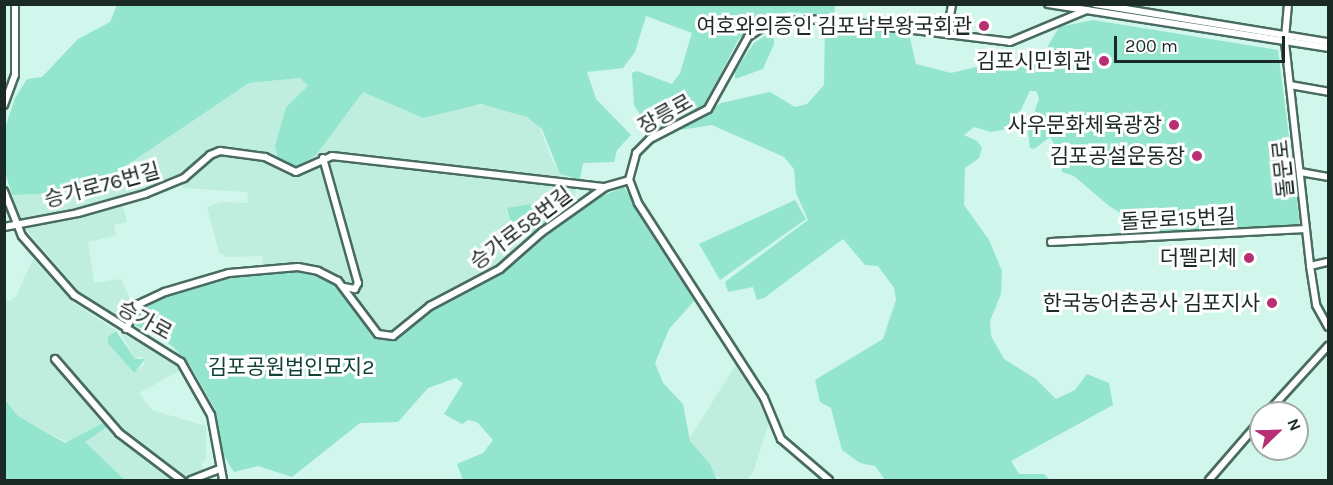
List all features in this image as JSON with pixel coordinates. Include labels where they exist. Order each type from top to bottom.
[{"type":"street","points":[[4,105],[15,75],[15,4]]},
{"type":"street","points":[[947,33],[952,4]]},
{"type":"street","points":[[1048,4],[1086,10],[1135,11]]},
{"type":"street","points":[[1095,4],[1329,48]]},
{"type":"street","name":"돌문로","points":[[1288,4],[1285,39],[1310,266],[1316,305],[1329,327]]},
{"type":"street","name":"장릉로","points":[[628,180],[632,159],[644,142],[708,109],[743,45],[762,26],[788,18],[811,18],[1018,42],[1086,10]]},
{"type":"street","points":[[1285,39],[1329,42]]},
{"type":"street","points":[[1290,85],[1329,92]]},
{"type":"street","name":"승가로76번길","points":[[15,223],[78,213],[145,194],[184,178],[216,152],[265,157],[296,172],[323,158]]},
{"type":"street","points":[[345,287],[355,289],[357,283],[323,158],[605,187],[628,180],[638,203],[764,398],[779,435],[829,480]]},
{"type":"street","points":[[1300,172],[1329,177]]},
{"type":"street","name":"승가로58번길","points":[[126,329],[136,309],[147,299],[229,273],[306,268],[325,274],[345,287],[378,334],[393,336],[435,303],[500,269],[557,220],[605,187]]},
{"type":"street","name":"승가로","points":[[4,191],[15,223],[27,242],[74,295],[126,329],[169,352],[186,369],[211,415],[223,480]]},
{"type":"street","points":[[4,227],[15,223]]},
{"type":"street","name":"돌문로15번길","points":[[1051,242],[1306,229]]},
{"type":"street","points":[[1310,266],[1329,262]]},
{"type":"street","points":[[1278,401],[1329,346]]},
{"type":"street","points":[[55,359],[119,433],[180,480]]},
{"type":"street","points":[[1209,480],[1249,434]]},
{"type":"street","points":[[191,480],[220,469]]},
{"type":"shaded area","points":[[300,78],[308,86],[286,107],[275,146],[346,115],[363,92],[423,118],[467,106],[490,105],[527,117],[538,124],[553,162],[564,178],[577,180],[575,199],[506,210],[519,250],[393,333],[381,331],[345,284],[321,268],[263,266],[262,256],[226,257],[219,252],[207,207],[221,202],[249,203],[247,192],[184,188],[175,180],[121,199],[127,222],[114,225],[116,236],[88,242],[94,283],[121,279],[132,304],[122,319],[79,291],[23,226],[12,195],[72,191],[102,182],[249,83]]},
{"type":"shaded area","points":[[33,259],[71,301],[116,331],[113,332],[132,373],[145,364],[141,356],[135,359],[121,333],[173,361],[179,371],[139,393],[152,410],[206,426],[206,459],[201,464],[206,473],[188,480],[125,480],[85,442],[105,422],[68,443],[18,416],[5,398],[4,299],[10,301],[16,296]]},
{"type":"shaded area","points":[[737,363],[770,419],[753,473],[747,480],[725,480],[716,476],[689,439]]},
{"type":"green space","points":[[117,5],[835,5],[834,15],[789,12],[759,21],[738,40],[706,103],[692,115],[651,133],[634,105],[632,73],[637,71],[672,84],[680,73],[692,33],[646,16],[635,52],[623,68],[587,72],[596,99],[631,135],[617,150],[614,162],[583,163],[580,180],[560,174],[542,129],[527,117],[481,104],[423,118],[363,92],[316,155],[298,166],[289,166],[278,159],[275,146],[286,107],[308,86],[300,78],[249,83],[102,182],[60,193],[12,195],[5,172],[5,128],[15,98],[27,79],[42,77],[78,39],[110,22]]},
{"type":"green space","points":[[1093,20],[1278,50],[1300,226],[1152,232],[1109,206],[1074,176],[1062,172],[1061,155],[1050,137],[1034,149],[1030,148],[1028,132],[1039,98],[1036,91],[1030,91],[1012,128],[991,132],[974,127],[964,135],[977,141],[982,148],[979,158],[965,168],[964,205],[989,240],[1002,271],[1001,294],[990,321],[991,336],[1004,359],[1036,379],[1056,399],[1075,390],[1087,374],[1109,383],[1113,405],[1011,461],[1019,474],[1044,474],[1050,480],[885,480],[875,466],[860,463],[842,450],[831,408],[820,402],[815,380],[883,339],[896,300],[894,288],[878,266],[865,265],[843,239],[764,298],[757,300],[753,287],[728,292],[725,282],[808,220],[796,193],[794,169],[784,157],[712,125],[680,130],[721,103],[770,92],[795,107],[807,104],[824,85],[825,26],[909,34],[916,64],[951,73],[980,66],[989,72],[1039,61],[1059,27]]},
{"type":"green space","points":[[774,30],[774,44],[763,69],[735,79],[735,71],[754,43]]},
{"type":"green space","name":"김포공원법인묘지2","points":[[624,187],[696,299],[669,329],[655,363],[663,383],[683,404],[690,441],[710,464],[717,480],[463,480],[457,464],[483,453],[493,440],[477,422],[468,420],[462,424],[444,414],[463,383],[456,378],[428,388],[398,422],[360,423],[292,477],[258,466],[234,472],[222,453],[215,409],[190,365],[172,346],[135,325],[135,317],[146,304],[192,286],[242,274],[300,270],[339,286],[372,332],[381,339],[392,340],[435,306],[509,267],[588,202]]},
{"type":"green space","points":[[556,200],[578,202],[536,235],[523,227],[520,235],[514,237],[507,208]]},
{"type":"green space","points":[[795,200],[806,219],[720,280],[699,244]]},
{"type":"green space","points":[[116,331],[135,359],[145,359],[134,373],[108,343],[108,337]]},
{"type":"green space","points":[[5,399],[18,416],[65,443],[105,422],[108,426],[85,442],[125,480],[5,480]]},
{"type":"place","name":"여호와의증인 김포남부왕국회관","points":[[984,26]]},
{"type":"place","name":"김포시민회관","points":[[1104,61]]},
{"type":"place","name":"사우문화체육광장","points":[[1174,125]]},
{"type":"place","name":"김포공설운동장","points":[[1197,156]]},
{"type":"place","name":"더펠리체","points":[[1249,258]]},
{"type":"place","name":"한국농어촌공사 김포지사","points":[[1272,303]]}]
